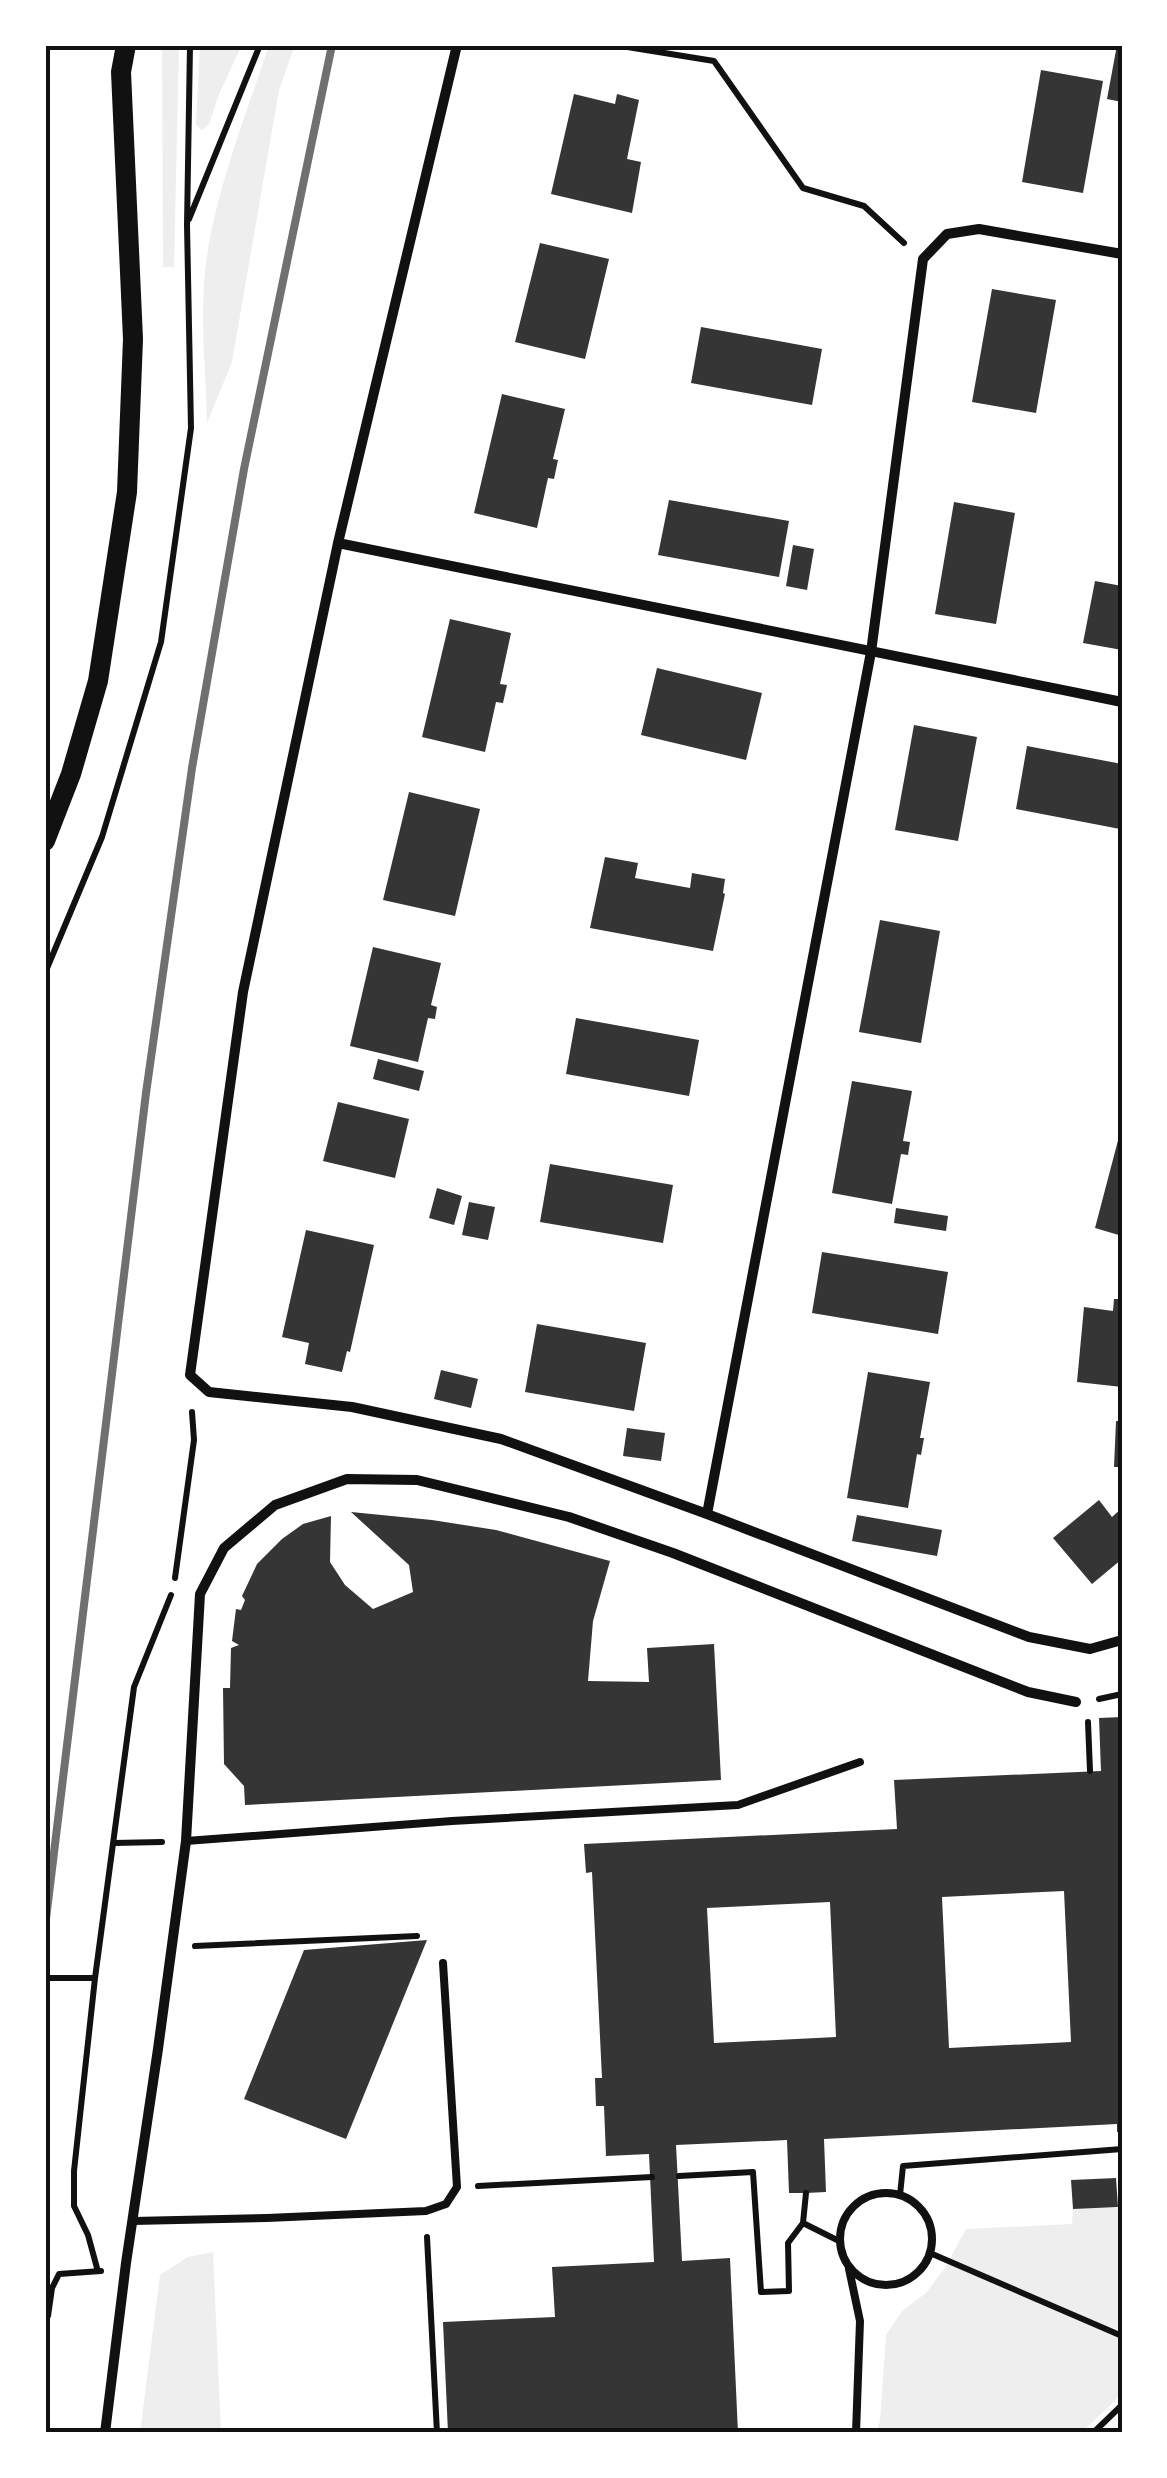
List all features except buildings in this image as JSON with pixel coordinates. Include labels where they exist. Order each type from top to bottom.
[{"type":"main road","points":[[112,45],[121,72]]},
{"type":"main road","points":[[45,841],[71,774],[98,681],[128,492],[134,339],[121,72],[126,45]]},
{"type":"street","points":[[456,45],[338,543],[243,992],[190,1376],[208,1392],[352,1407],[501,1439],[1030,1637],[1090,1649],[1122,1640]]},
{"type":"street","points":[[707,1514],[871,652],[923,259],[947,234],[979,229],[1122,254]]},
{"type":"street","points":[[338,543],[1122,702]]},
{"type":"street","points":[[104,2433],[186,1841],[200,1594],[224,1548],[275,1505],[347,1479],[416,1480],[569,1517],[673,1553],[1028,1692],[1076,1702]]},
{"type":"lane","points":[[186,1841],[738,1805],[860,1762]]},
{"type":"lane","points":[[133,2221],[426,2210],[446,2204],[457,2187],[444,1962]]},
{"type":"lane","points":[[900,2195],[913,2201],[930,2224],[930,2253],[924,2266],[900,2283],[870,2282],[858,2276],[842,2254],[842,2227],[847,2214],[870,2196],[900,2195]]},
{"type":"lane","points":[[848,2264],[860,2321],[856,2433]]},
{"type":"path","points":[[45,972],[102,838],[161,642],[191,428],[187,225],[190,45]]},
{"type":"path","points":[[187,225],[260,45]]},
{"type":"path","points":[[616,45],[714,61],[802,188],[864,206],[923,259]]},
{"type":"path","points":[[45,2315],[48,2316],[52,2288],[59,2274],[98,2270],[74,2206],[74,2171],[134,1687],[174,1588],[194,1440],[190,1376]]},
{"type":"path","points":[[1088,1718],[1090,1771]]},
{"type":"path","points":[[114,1843],[166,1842]]},
{"type":"path","points":[[194,1946],[417,1936]]},
{"type":"path","points":[[45,1978],[95,1978]]},
{"type":"path","points":[[900,2195],[903,2166],[1122,2149]]},
{"type":"path","points":[[679,2176],[753,2172],[761,2292],[789,2290],[788,2243],[803,2223],[806,2192]]},
{"type":"path","points":[[457,2187],[652,2178]]},
{"type":"path","points":[[426,2210],[438,2433]]},
{"type":"path","points":[[803,2223],[841,2242]]},
{"type":"path","points":[[930,2253],[1122,2336]]},
{"type":"path","points":[[1093,2433],[1122,2406]]},
{"type":"shaded area","points":[[162,45],[179,45],[174,267],[163,267]]},
{"type":"shaded area","points":[[200,45],[242,45],[209,124],[202,130],[196,125]]},
{"type":"shaded area","points":[[269,45],[295,45],[279,90],[232,362],[207,423],[203,319],[207,254],[229,163]]},
{"type":"shaded area","points":[[1073,2208],[1122,2208],[1122,2394],[1081,2433],[876,2433],[886,2335],[903,2310],[926,2293],[945,2268],[966,2229],[1072,2224]]},
{"type":"shaded area","points":[[213,2252],[221,2433],[140,2433],[160,2275],[188,2257]]},
{"type":"railway","points":[[45,1927],[146,1093],[192,768],[244,469],[332,45]]}]
